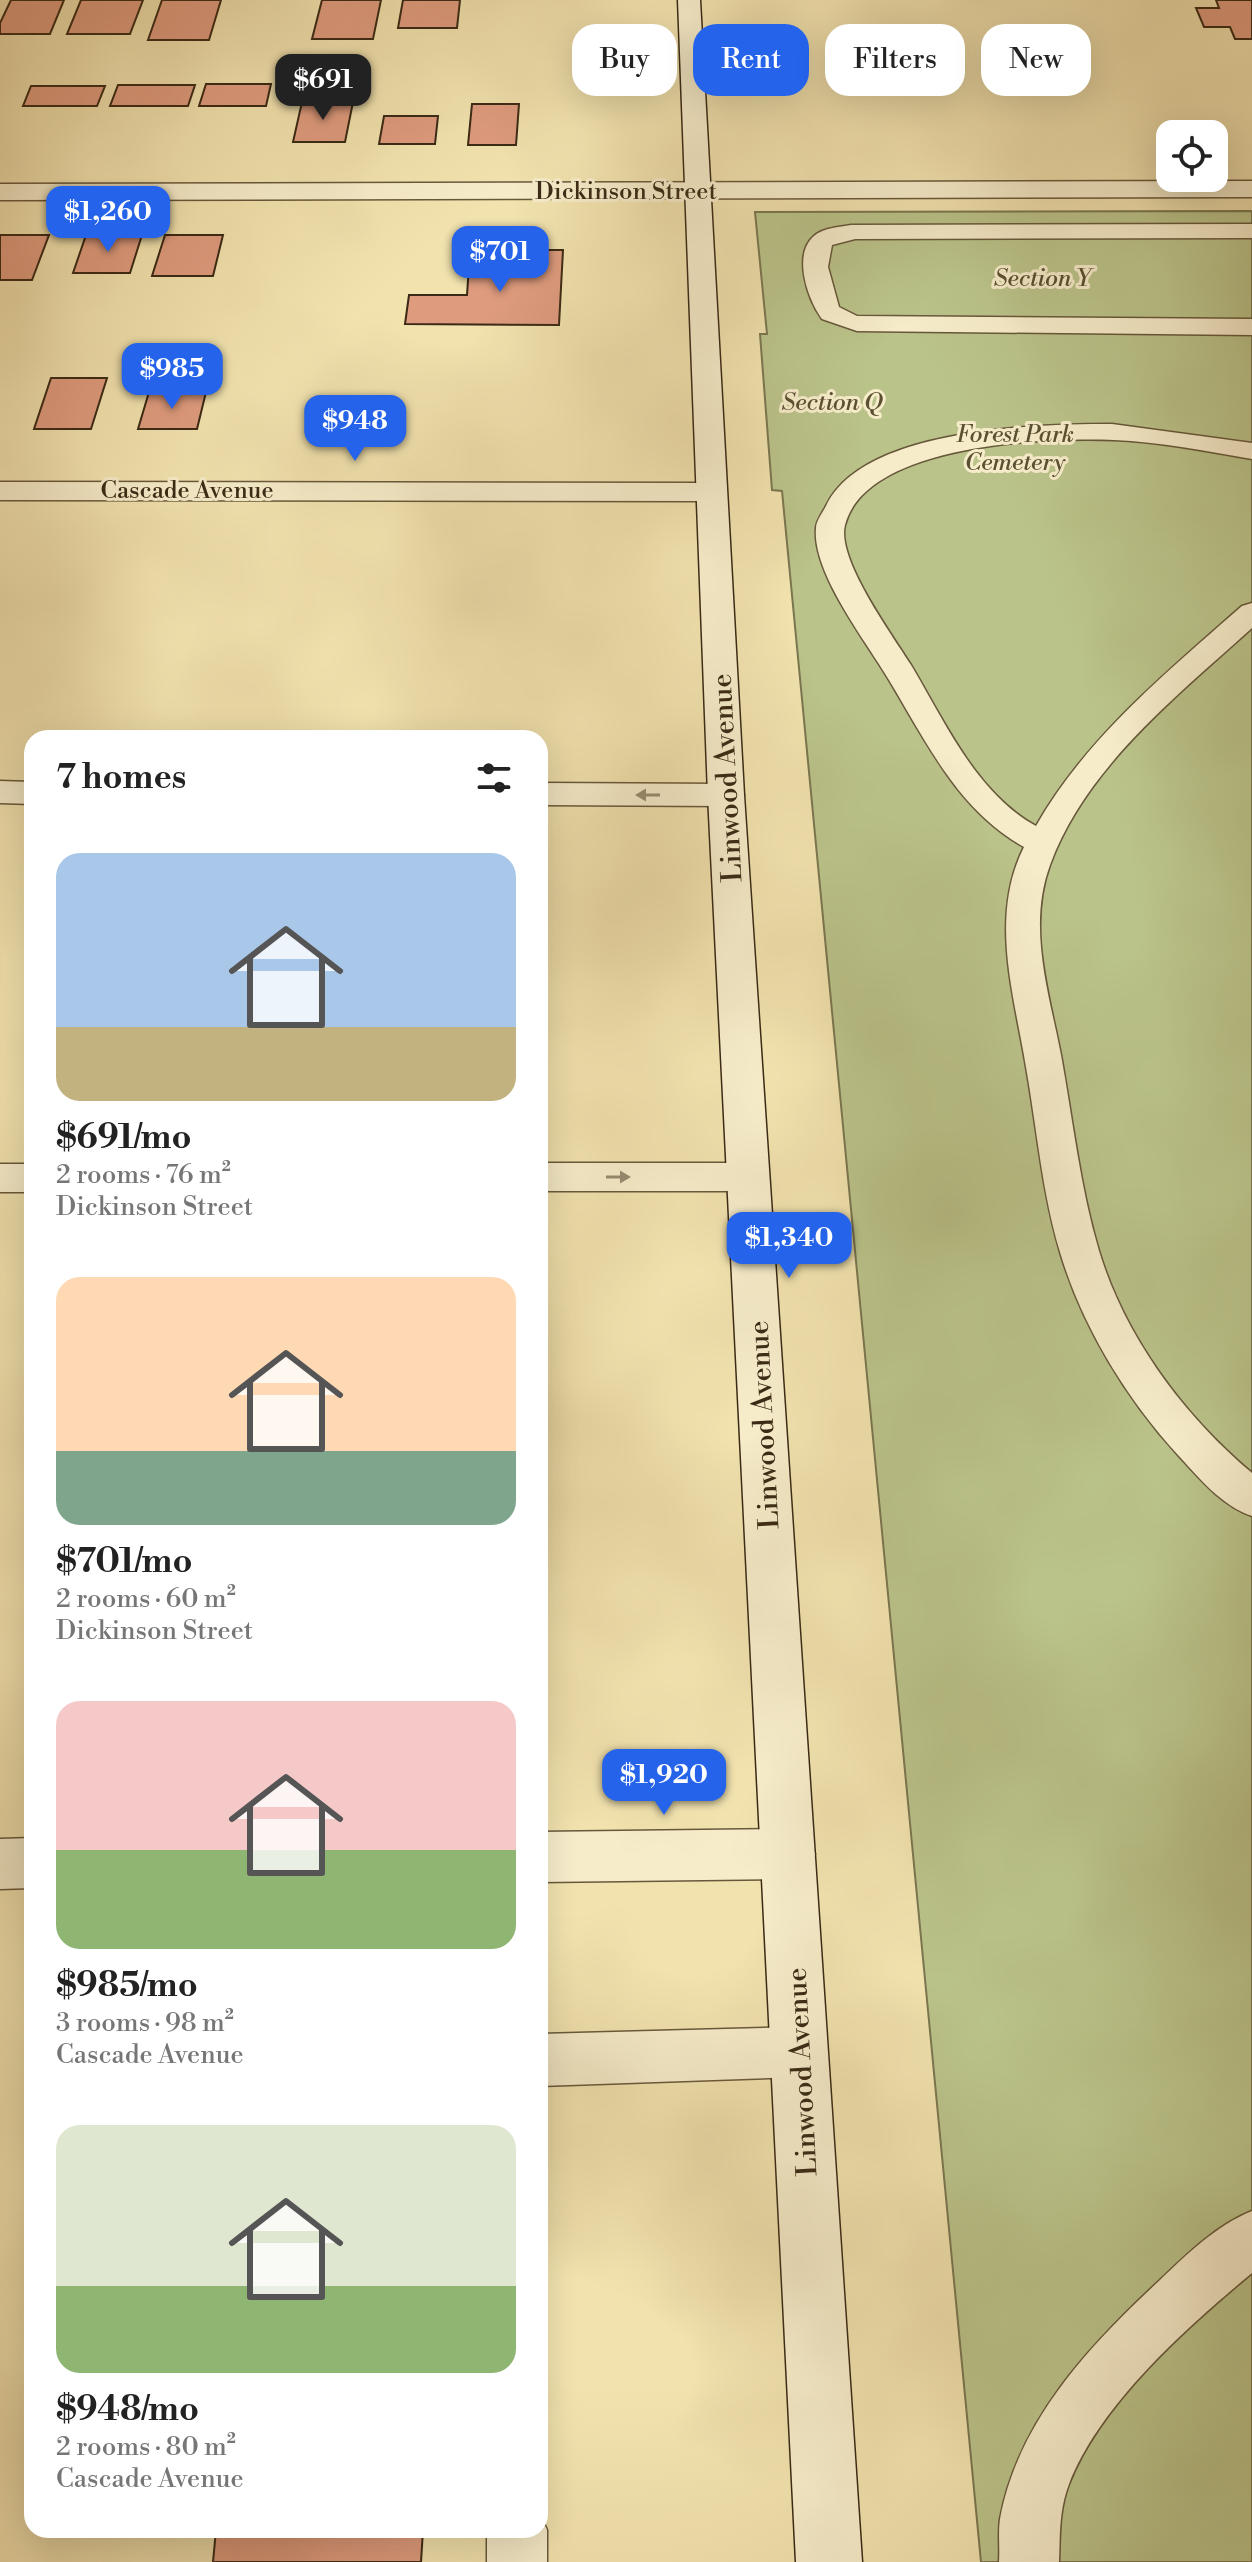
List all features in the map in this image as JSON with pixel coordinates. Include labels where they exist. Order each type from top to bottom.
[{"type":"main road","name":"Linwood Avenue","points":[[689,0],[695,190],[726,795],[829,2562]]},
{"type":"main road","name":"Dickinson Street","points":[[0,192],[1252,189]]},
{"type":"main road","name":"Cascade Avenue","points":[[0,491],[710,492]]},
{"type":"main road","points":[[0,792],[24,793]]},
{"type":"main road","points":[[548,794],[726,795]]},
{"type":"main road","points":[[548,1857],[788,1854]]},
{"type":"main road","points":[[0,1864],[24,1863]]},
{"type":"lane","points":[[1252,231],[855,232],[821,241],[815,252],[824,307],[831,314],[853,323],[886,326],[1252,327]]},
{"type":"lane","points":[[1043,844],[1009,825],[968,785],[838,570],[828,545],[834,509],[855,485],[888,465],[931,450],[987,440],[1108,432],[1168,436],[1248,448]]},
{"type":"lane","points":[[1252,612],[1145,709],[1072,795],[1043,844],[1022,910],[1024,948],[1068,1203],[1082,1260],[1100,1307],[1132,1364],[1185,1433],[1252,1498]]},
{"type":"lane","points":[[548,1177],[749,1177]]},
{"type":"lane","points":[[0,1178],[24,1178]]},
{"type":"lane","points":[[548,2060],[800,2052]]},
{"type":"lane","points":[[1029,2562],[1030,2517],[1044,2474],[1088,2400],[1132,2345],[1164,2313],[1252,2238]]},
{"type":"lane","points":[[517,2538],[517,2562]]},
{"type":"green space","name":"Forest Park Cemetery","points":[[1252,211],[1252,2562],[981,2562],[782,491],[772,490],[760,334],[767,334],[755,212]]},
{"type":"building","points":[[11,0],[64,0],[50,34],[0,34],[0,23]]},
{"type":"building","points":[[81,0],[143,0],[130,34],[67,34]]},
{"type":"building","points":[[162,0],[221,0],[209,40],[148,40]]},
{"type":"building","points":[[322,0],[381,0],[373,39],[312,39]]},
{"type":"building","points":[[403,0],[460,0],[457,28],[398,28]]},
{"type":"building","points":[[1216,0],[1252,0],[1252,39],[1235,39],[1230,27],[1204,27],[1196,8],[1219,8]]},
{"type":"building","points":[[206,84],[271,84],[266,106],[199,106]]},
{"type":"building","points":[[118,85],[195,85],[188,106],[110,106]]},
{"type":"building","points":[[31,86],[105,86],[97,106],[23,106]]},
{"type":"building","points":[[302,102],[353,102],[345,142],[293,142]]},
{"type":"building","points":[[472,104],[519,104],[516,145],[468,145]]},
{"type":"building","points":[[384,116],[438,116],[435,144],[379,144]]},
{"type":"building","points":[[0,235],[49,235],[32,280],[0,280]]},
{"type":"building","points":[[86,235],[142,235],[130,273],[73,273]]},
{"type":"building","points":[[165,235],[223,235],[213,276],[152,276]]},
{"type":"building","points":[[498,250],[563,250],[559,325],[405,324],[409,295],[467,295],[469,266],[496,266]]},
{"type":"building","points":[[51,378],[107,378],[91,429],[34,429]]},
{"type":"building","points":[[149,392],[206,392],[197,429],[138,429]]},
{"type":"building","points":[[215,2538],[422,2538],[421,2562],[213,2562]]},
{"type":"park label","name":"Section Y","points":[[1042,278]]},
{"type":"park label","name":"Section Q","points":[[832,402]]}]
